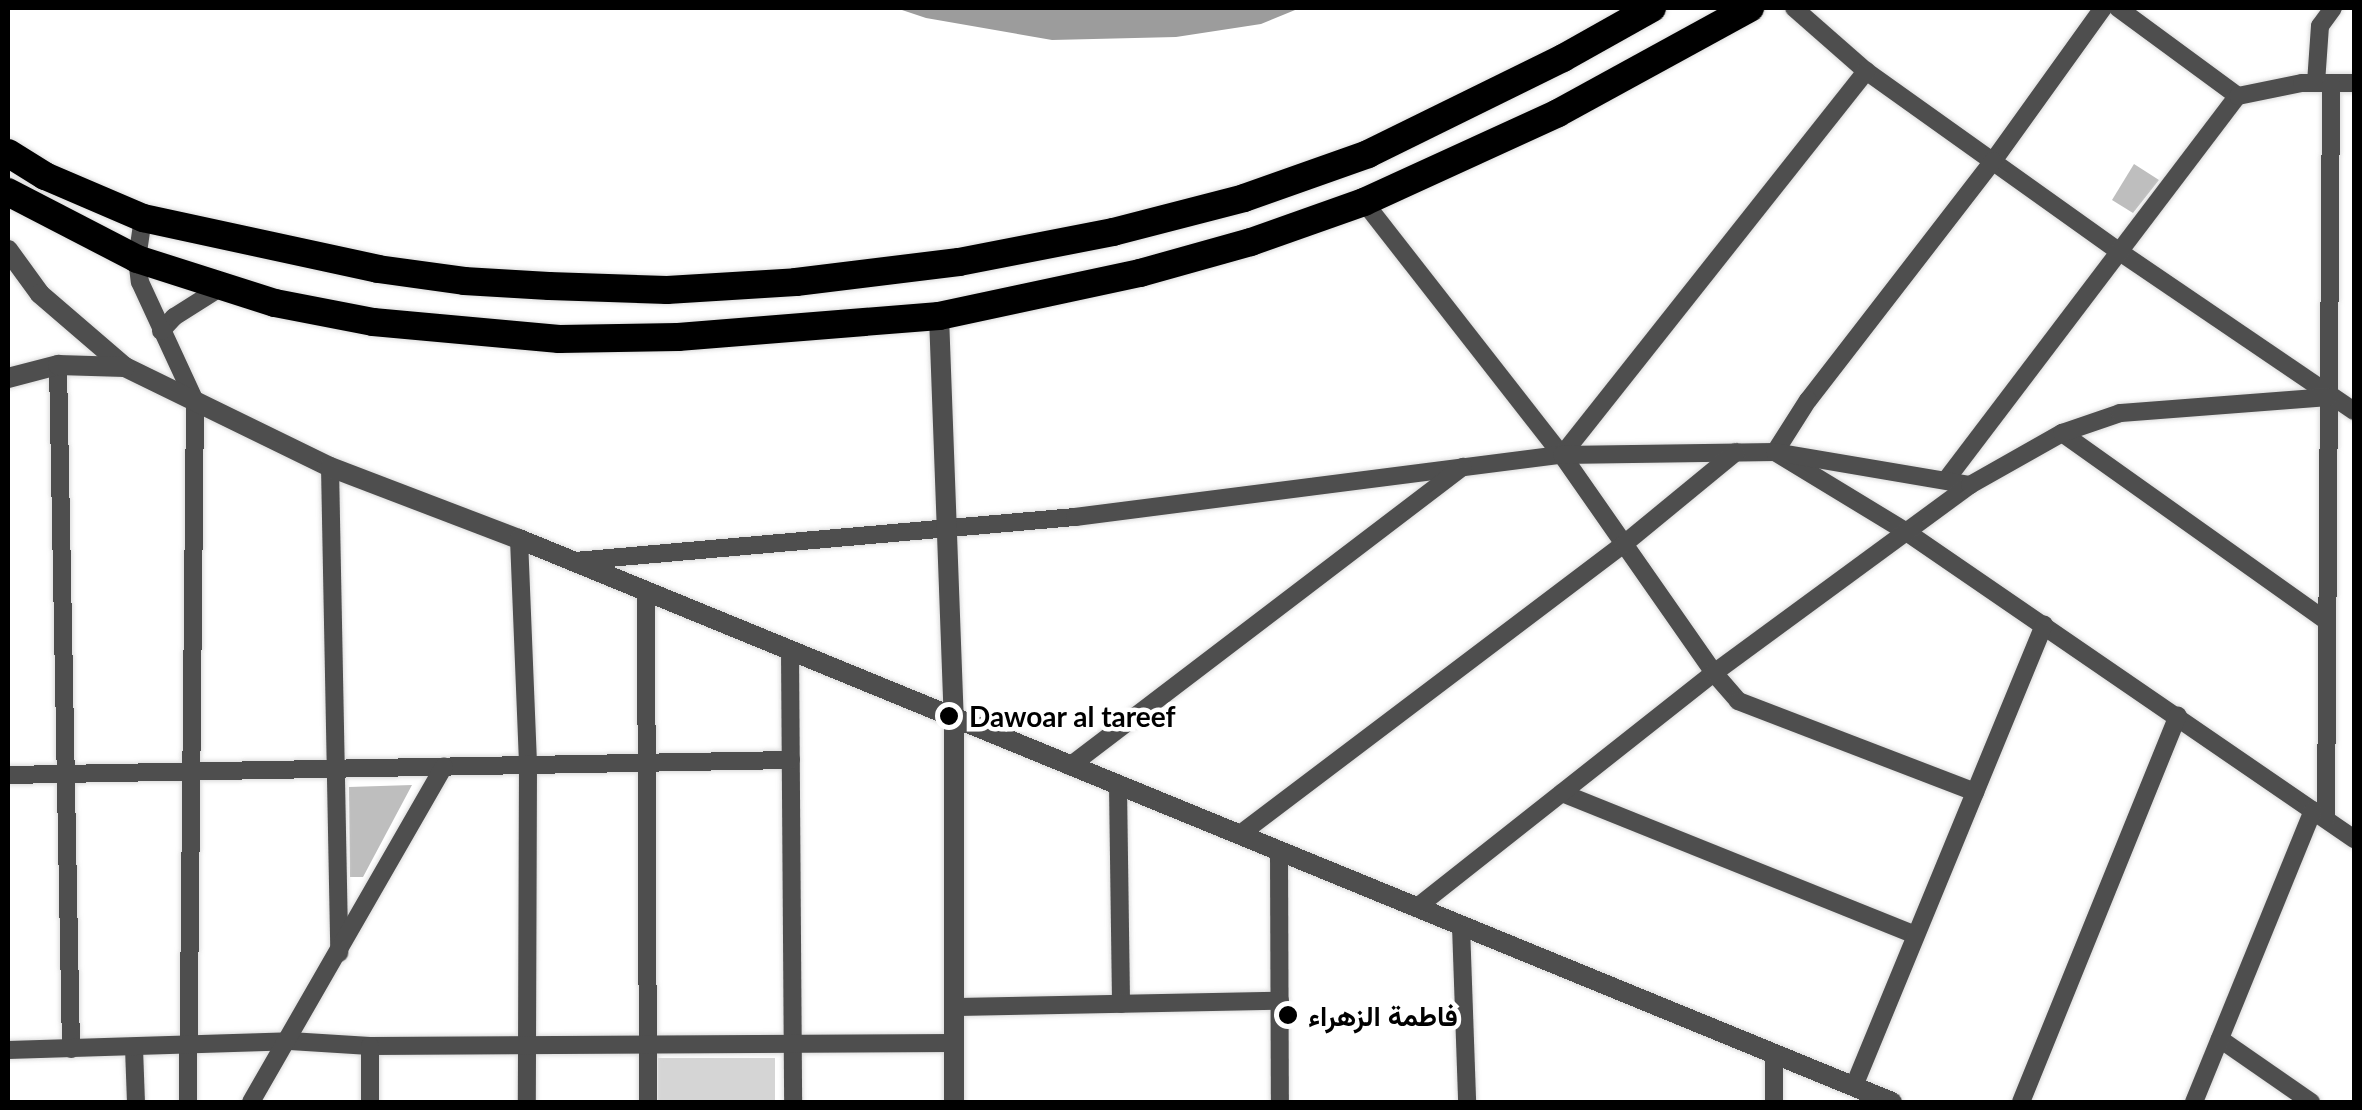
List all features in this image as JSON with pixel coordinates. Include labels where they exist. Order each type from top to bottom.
[{"type":"highway","points":[[8,153],[45,176],[143,218],[378,269],[464,282],[667,290],[796,282],[959,262],[1113,232],[1244,198],[1368,154],[1563,58],[1652,8]]},
{"type":"highway","points":[[8,192],[137,259],[276,302],[373,322],[560,339],[678,337],[938,316],[1140,274],[1251,242],[1364,202],[1558,113],[1750,8]]},
{"type":"street","points":[[1794,8],[1866,71],[2328,397],[2354,411]]},
{"type":"street","points":[[1775,452],[1808,400],[1993,161],[2104,8]]},
{"type":"street","points":[[2118,8],[2238,96]]},
{"type":"street","points":[[2194,1102],[2319,815],[2327,621],[2328,397],[2320,26],[2332,8]]},
{"type":"street","points":[[1562,455],[1866,71]]},
{"type":"street","points":[[1946,480],[2238,96],[2323,83],[2354,83]]},
{"type":"street","points":[[1364,202],[1562,455],[1714,673],[1738,701],[1976,792]]},
{"type":"street","points":[[143,218],[137,259],[140,282],[195,401],[188,1102]]},
{"type":"street","points":[[8,250],[40,294],[125,367],[330,466],[646,591],[1892,1102]]},
{"type":"street","points":[[161,331],[174,317],[223,286]]},
{"type":"street","points":[[938,316],[954,719],[954,1102]]},
{"type":"street","points":[[8,378],[58,365],[125,367]]},
{"type":"street","points":[[58,365],[69,774],[71,1049]]},
{"type":"street","points":[[1416,908],[1714,673],[1970,484],[2062,433],[2120,412],[2328,397]]},
{"type":"street","points":[[2062,433],[2327,621]]},
{"type":"street","points":[[1239,835],[1624,544],[1736,452]]},
{"type":"street","points":[[1775,452],[1908,533],[2354,839]]},
{"type":"street","points":[[571,561],[947,530],[1562,455],[1775,452],[1970,484]]},
{"type":"street","points":[[1070,766],[1465,465]]},
{"type":"street","points":[[330,466],[339,953]]},
{"type":"street","points":[[519,540],[528,764],[527,1102]]},
{"type":"street","points":[[646,591],[648,1102]]},
{"type":"street","points":[[1854,1086],[2044,625]]},
{"type":"street","points":[[790,651],[794,1102]]},
{"type":"street","points":[[2020,1102],[2178,716]]},
{"type":"street","points":[[8,775],[791,760]]},
{"type":"street","points":[[251,1102],[290,1041],[444,766]]},
{"type":"street","points":[[1118,786],[1121,1004]]},
{"type":"street","points":[[1562,793],[1916,935]]},
{"type":"street","points":[[1279,852],[1280,1102]]},
{"type":"street","points":[[1461,926],[1467,1102]]},
{"type":"street","points":[[954,1007],[1280,1001]]},
{"type":"street","points":[[2220,1039],[2312,1102]]},
{"type":"street","points":[[8,1050],[290,1041],[370,1046],[954,1043]]},
{"type":"street","points":[[370,1046],[370,1102]]},
{"type":"street","points":[[134,1048],[136,1102]]},
{"type":"street","points":[[1774,1054],[1774,1102]]},
{"type":"shaded area","points":[[896,8],[1300,8],[1261,24],[1176,37],[1052,40],[926,18]]},
{"type":"shaded area","points":[[658,1058],[775,1058],[775,1102],[658,1102]]},
{"type":"building","points":[[2134,164],[2159,180],[2133,213],[2112,200]]},
{"type":"building","points":[[412,785],[363,877],[350,877],[349,787]]},
{"type":"place","name":"Dawoar al tareef","points":[[949,716]]},
{"type":"place","name":"فاطمة الزهراء","points":[[1288,1015]]}]
